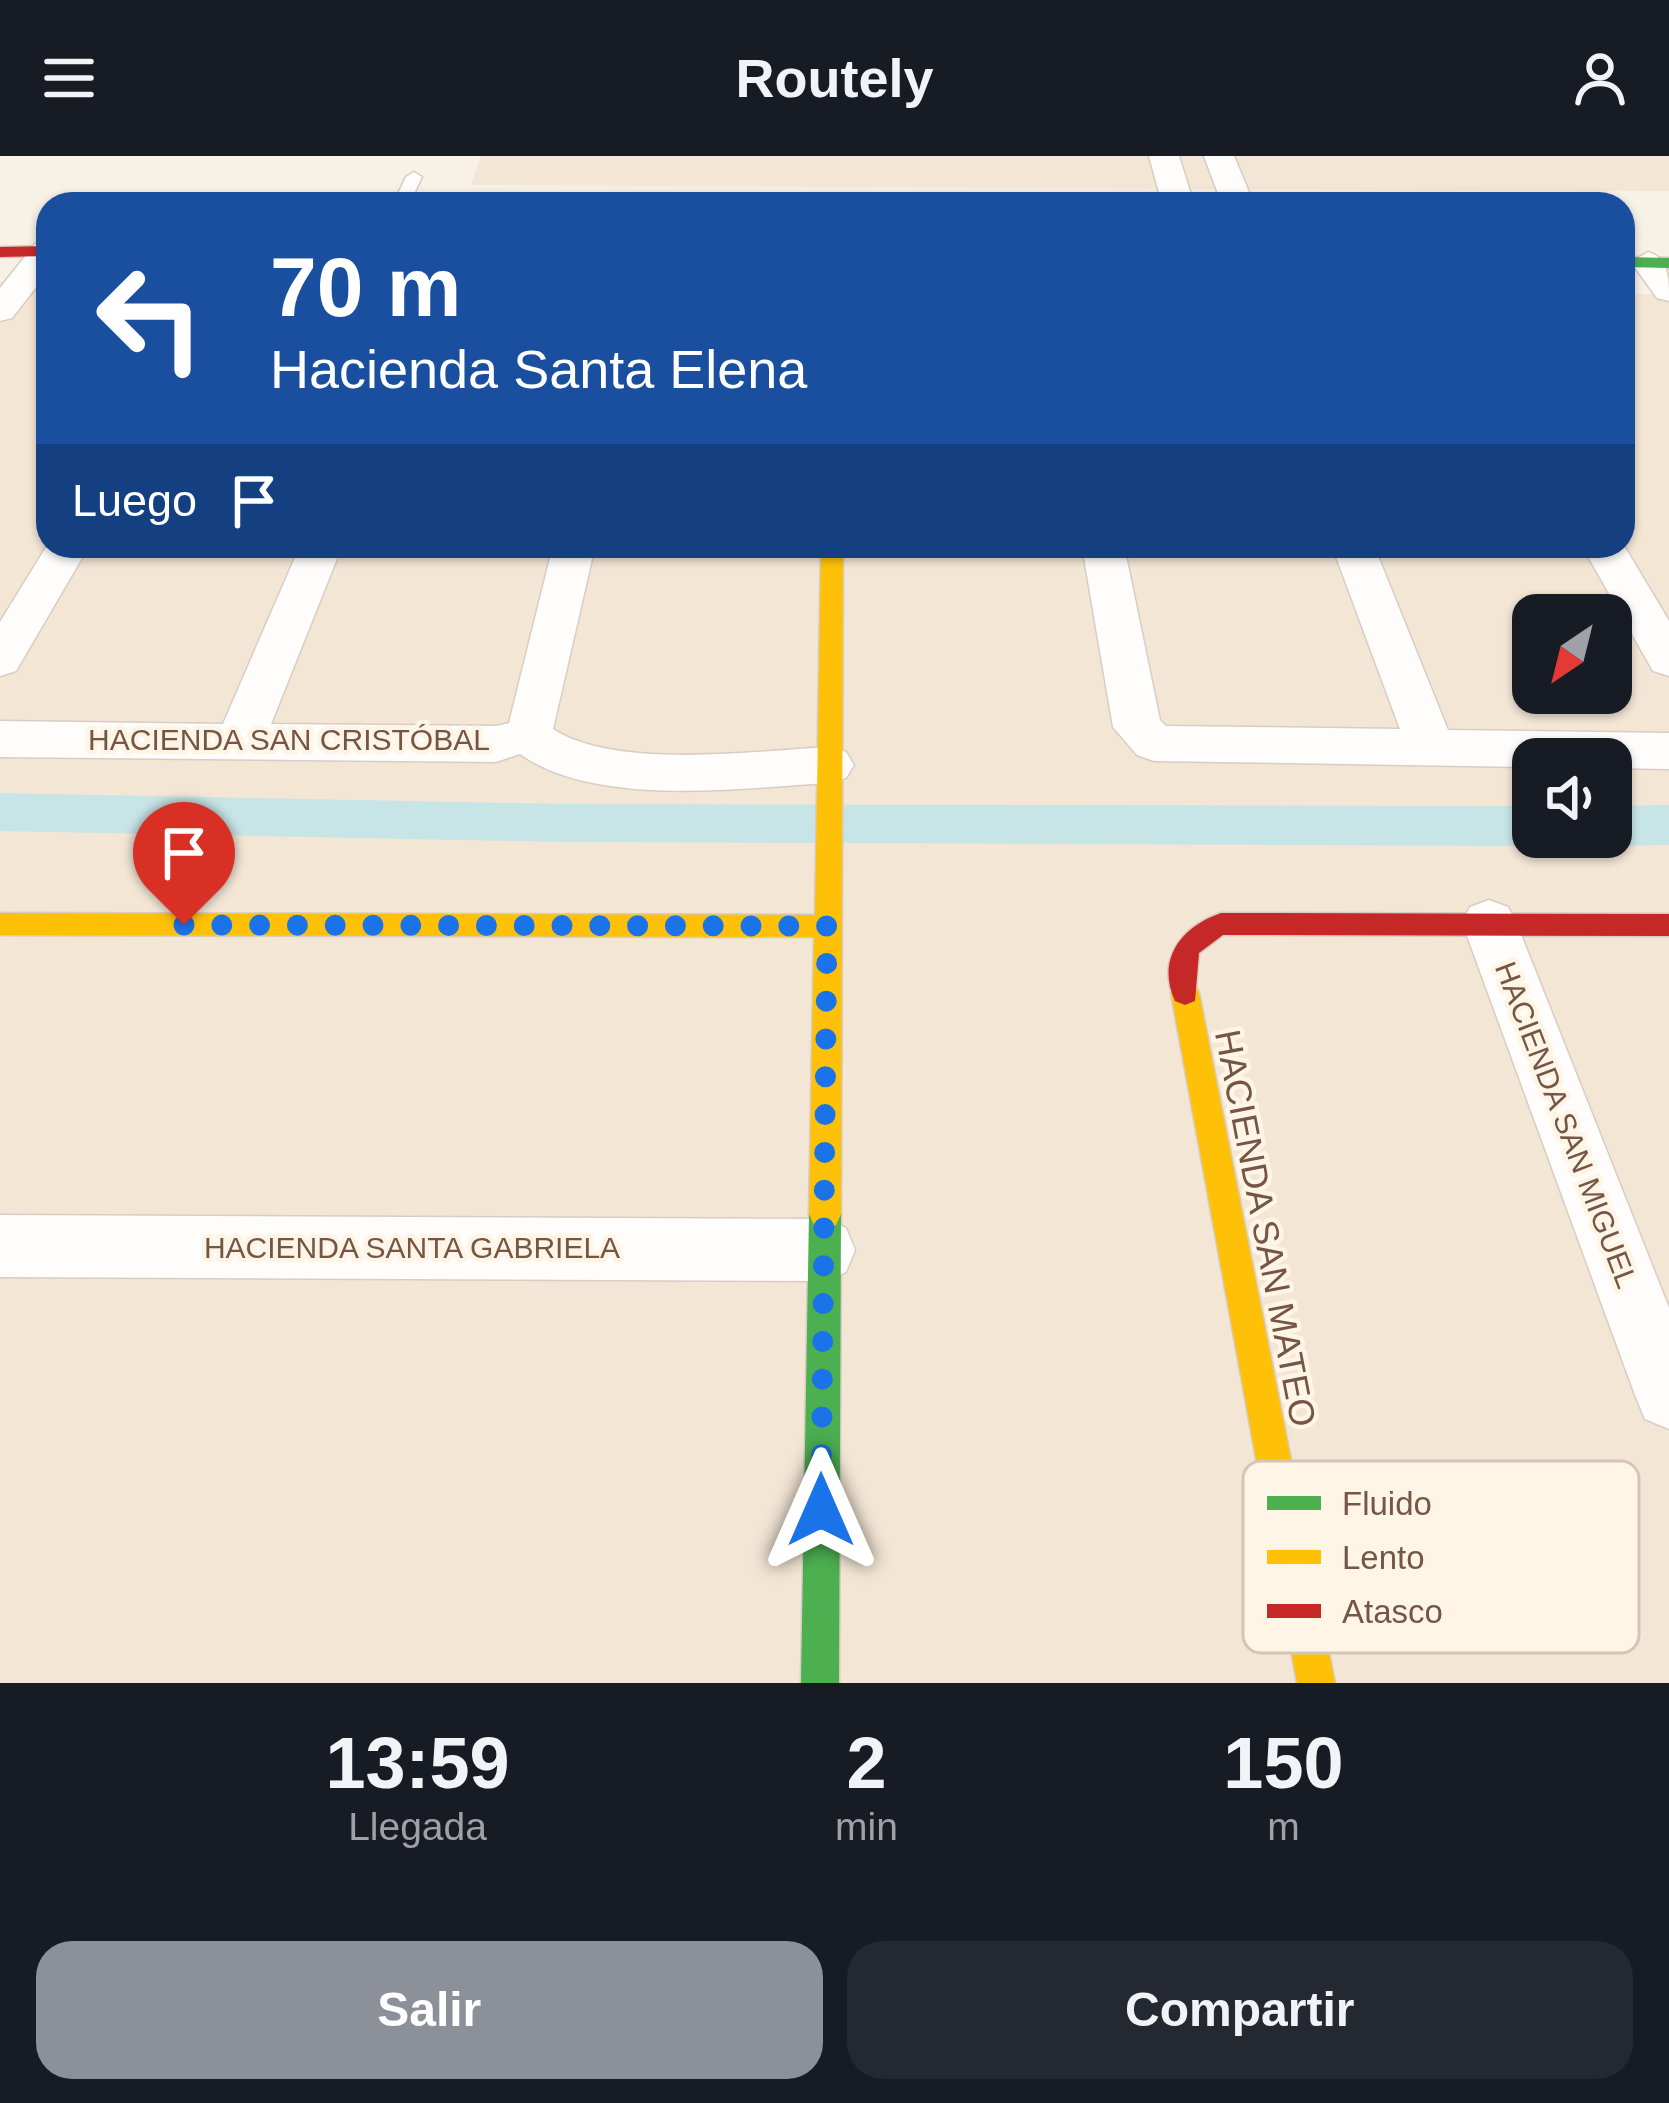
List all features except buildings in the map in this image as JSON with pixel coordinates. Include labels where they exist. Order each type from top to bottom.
[{"type":"street","points":[[1164,156],[1174,192]]},
{"type":"street","points":[[1219,156],[1233,192]]},
{"type":"street","points":[[0,252],[36,251]]},
{"type":"street","points":[[1646,262],[1669,291]]},
{"type":"street","points":[[0,311],[36,266]]},
{"type":"street","points":[[0,661],[61,558]]},
{"type":"street","points":[[241,739],[316,558]]},
{"type":"street","name":"HACIENDA SAN CRISTÓBAL","points":[[0,739],[496,744],[526,735],[535,718],[571,558]]},
{"type":"street","points":[[820,1683],[832,558]]},
{"type":"street","points":[[1105,558],[1137,727],[1154,743],[1669,751]]},
{"type":"street","points":[[1358,558],[1431,747]]},
{"type":"street","points":[[1611,558],[1669,660]]},
{"type":"street","points":[[526,735],[560,755],[595,763],[830,779]]},
{"type":"street","points":[[0,924],[827,913]]},
{"type":"street","points":[[1490,922],[1669,925]]},
{"type":"street","name":"HACIENDA SAN MATEO","points":[[1274,1461],[1180,967],[1184,947],[1196,932],[1221,925],[1490,922]]},
{"type":"street","name":"HACIENDA SAN MIGUEL","points":[[1490,922],[1669,1395]]},
{"type":"street","name":"HACIENDA SANTA GABRIELA","points":[[0,1246],[824,1250]]},
{"type":"street","name":"HACIENDA SAN MATEO","points":[[1310,1653],[1316,1683]]},
{"type":"lane","points":[[407,192],[414,177]]},
{"type":"shaded area","points":[[481,156],[1669,156],[1669,191],[471,185]]},
{"type":"shaded area","points":[[0,281],[36,281],[36,558],[1635,558],[1635,294],[1669,294],[1669,1683],[0,1683]]},
{"type":"waterway","points":[[0,812],[566,823],[1512,826]]},
{"type":"waterway","points":[[1632,826],[1669,825]]},
{"type":"traffic: fast","points":[[1635,262],[1669,263]]},
{"type":"traffic: fast","points":[[820,1683],[825,1214]]},
{"type":"traffic: slow","points":[[825,1214],[832,558]]},
{"type":"traffic: slow","points":[[0,924],[827,926]]},
{"type":"traffic: slow","points":[[1185,993],[1274,1461]]},
{"type":"traffic: slow","points":[[1310,1653],[1316,1683]]},
{"type":"traffic: jam","points":[[0,252],[36,251]]},
{"type":"traffic: jam","points":[[1185,993],[1187,950],[1199,935],[1221,924],[1669,925]]},
{"type":"route","points":[[184,925],[827,926],[821,1510]]}]
